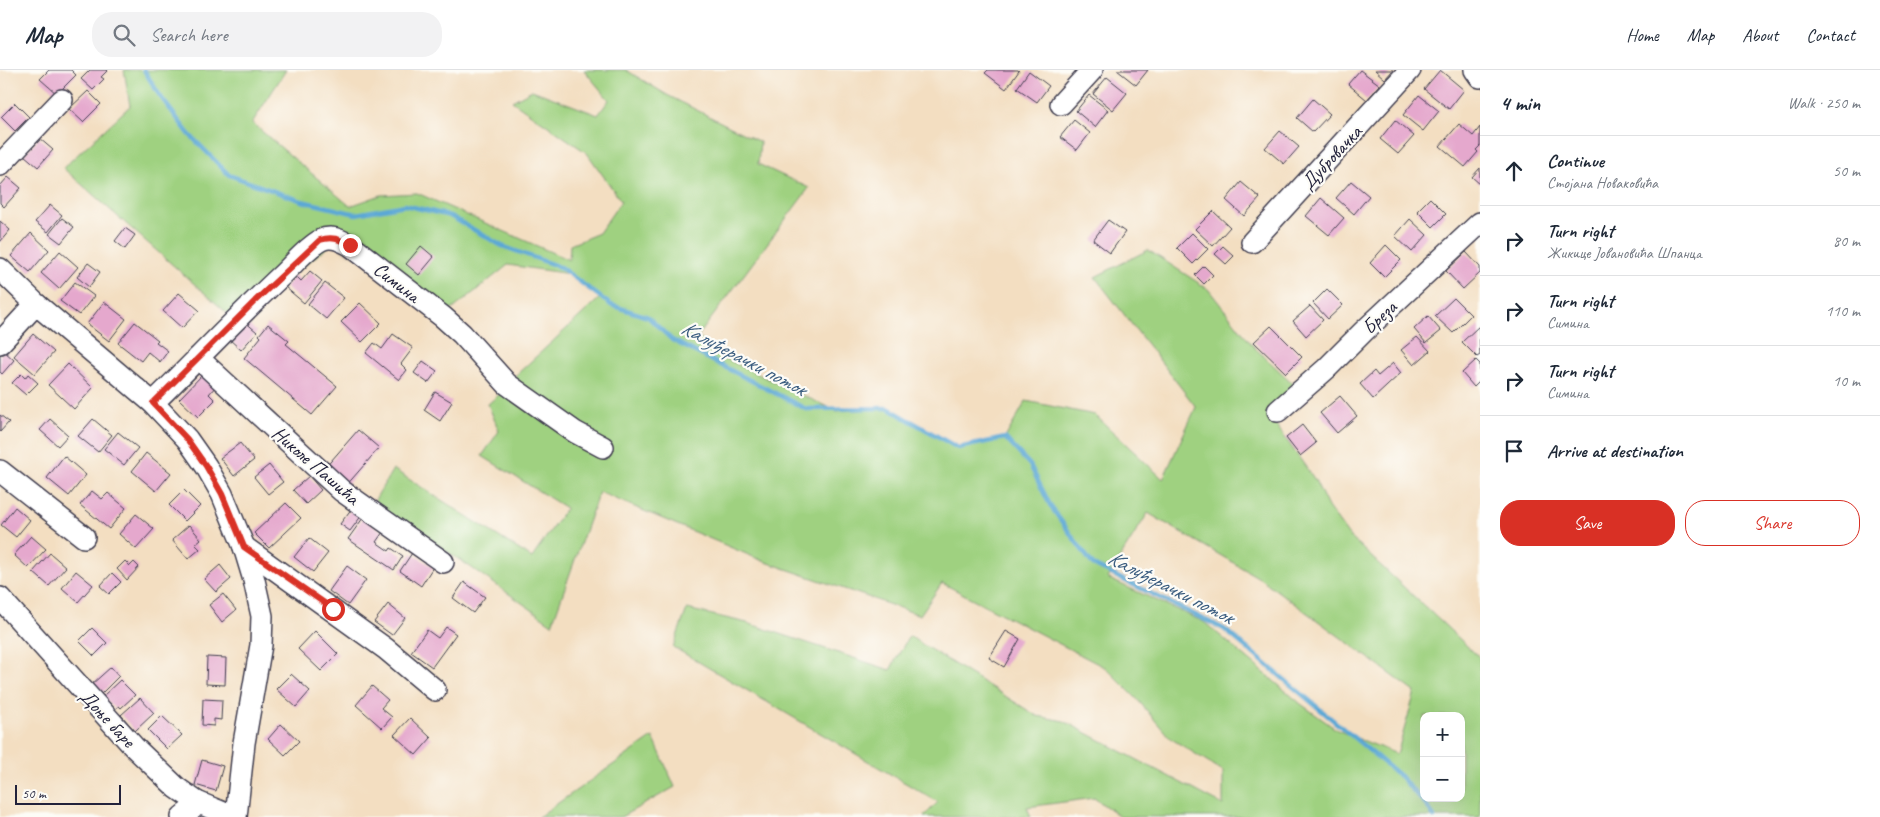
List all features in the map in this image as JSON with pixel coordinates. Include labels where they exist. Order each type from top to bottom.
[{"type":"street","points":[[1061,104],[1092,70]]},
{"type":"street","name":"Дубровачка","points":[[1252,242],[1410,70]]},
{"type":"street","points":[[1476,70],[1480,77]]},
{"type":"street","points":[[0,165],[62,100]]},
{"type":"street","name":"Бреза","points":[[1278,412],[1480,223]]},
{"type":"street","name":"Симина","points":[[153,403],[310,248],[320,240],[329,238],[338,239],[350,245],[443,317],[462,334],[507,384],[575,432],[603,447]]},
{"type":"street","points":[[0,269],[36,304],[153,403],[187,439],[206,466],[222,494],[244,547],[262,616],[261,644],[244,743],[235,817]]},
{"type":"street","points":[[0,343],[36,304]]},
{"type":"street","name":"Николе Пашића","points":[[198,358],[335,485],[443,562]]},
{"type":"street","points":[[0,472],[84,537]]},
{"type":"street","points":[[244,547],[386,649],[435,690]]},
{"type":"street","name":"Доње баре","points":[[0,598],[134,747],[177,788],[197,802],[235,817]]},
{"type":"street","points":[[182,817],[197,802]]},
{"type":"green space","points":[[124,70],[286,70],[252,123],[350,206],[381,195],[417,193],[569,260],[570,245],[599,233],[621,201],[587,153],[512,101],[532,90],[598,115],[609,100],[584,70],[626,70],[667,95],[760,142],[758,164],[809,188],[698,336],[724,358],[836,411],[888,408],[958,448],[1005,438],[1026,401],[1095,415],[1163,479],[1196,407],[1095,277],[1148,250],[1208,289],[1254,347],[1301,391],[1271,418],[1315,480],[1328,507],[1349,536],[1480,658],[1480,817],[1121,817],[1094,798],[1027,807],[1031,817],[923,817],[938,802],[673,647],[687,609],[747,623],[890,670],[909,636],[1037,716],[1064,721],[1223,805],[1223,771],[1170,738],[1137,699],[1106,668],[942,583],[920,615],[763,561],[599,492],[552,624],[469,566],[373,503],[393,469],[532,558],[566,508],[482,456],[499,431],[488,404],[501,393],[504,386],[601,297],[570,274],[508,265],[443,317],[338,239],[235,320],[63,168],[130,106]],"holes":[[[1148,513],[1261,579],[1415,692],[1397,754],[1337,730],[1301,704],[1204,622],[1107,578]]]},
{"type":"green space","points":[[653,737],[675,787],[621,817],[538,817]]},
{"type":"building","points":[[49,70],[71,70],[76,75],[57,94],[40,79]]},
{"type":"building","points":[[90,70],[108,70],[101,77],[104,79],[93,90],[81,79]]},
{"type":"building","points":[[988,70],[1019,71],[1006,89],[985,73]]},
{"type":"building","points":[[1117,70],[1148,70],[1136,85]]},
{"type":"building","points":[[1360,70],[1380,85],[1367,100],[1348,84]]},
{"type":"building","points":[[1375,70],[1393,70],[1385,79]]},
{"type":"building","points":[[1440,70],[1464,90],[1449,109],[1424,89]]},
{"type":"building","points":[[1029,71],[1049,86],[1037,102],[1017,88]]},
{"type":"building","points":[[1107,77],[1127,93],[1113,110],[1093,94]]},
{"type":"building","points":[[88,91],[101,104],[83,122],[69,109]]},
{"type":"building","points":[[1089,95],[1108,110],[1095,127],[1076,111]]},
{"type":"building","points":[[1419,95],[1439,111],[1423,131],[1403,115]]},
{"type":"building","points":[[1313,99],[1330,114],[1313,132],[1297,118]]},
{"type":"building","points":[[15,103],[29,117],[15,131],[1,117]]},
{"type":"building","points":[[1074,120],[1090,133],[1077,150],[1060,137]]},
{"type":"building","points":[[1395,120],[1414,136],[1398,154],[1380,139]]},
{"type":"building","points":[[1459,124],[1473,136],[1480,127],[1480,146],[1476,150],[1478,152],[1465,167],[1440,146]]},
{"type":"building","points":[[1280,131],[1299,147],[1284,164],[1265,148]]},
{"type":"building","points":[[39,138],[53,150],[38,167],[24,155]]},
{"type":"building","points":[[1480,168],[1480,184],[1472,177]]},
{"type":"building","points":[[8,177],[21,188],[4,207],[0,203],[0,186]]},
{"type":"building","points":[[1351,181],[1369,196],[1354,214],[1336,198]]},
{"type":"building","points":[[1241,182],[1260,198],[1244,216],[1226,200]]},
{"type":"building","points":[[1321,198],[1344,218],[1329,235],[1306,216]]},
{"type":"building","points":[[1430,198],[1446,214],[1433,227],[1417,211]]},
{"type":"building","points":[[50,205],[62,215],[48,232],[35,222]]},
{"type":"building","points":[[1213,211],[1230,227],[1213,246],[1195,229]]},
{"type":"building","points":[[62,218],[74,227],[61,243],[49,234]]},
{"type":"building","points":[[1410,219],[1427,235],[1412,252],[1395,236]]},
{"type":"building","points":[[1108,220],[1125,232],[1110,253],[1093,240]]},
{"type":"building","points":[[0,221],[10,230],[0,242]]},
{"type":"building","points":[[125,228],[135,235],[125,249],[115,241]]},
{"type":"building","points":[[31,233],[49,250],[30,272],[11,256]]},
{"type":"building","points":[[1192,233],[1208,249],[1193,264],[1177,248]]},
{"type":"building","points":[[1386,245],[1401,260],[1384,277],[1370,263]]},
{"type":"building","points":[[421,246],[434,257],[419,275],[406,264]]},
{"type":"building","points":[[1223,246],[1234,256],[1226,264],[1215,254]]},
{"type":"building","points":[[60,251],[78,267],[59,289],[41,273]]},
{"type":"building","points":[[1466,252],[1480,267],[1480,273],[1463,289],[1446,271]]},
{"type":"building","points":[[88,263],[100,272],[89,287],[77,277]]},
{"type":"building","points":[[1204,266],[1213,275],[1204,284],[1195,275]]},
{"type":"building","points":[[310,271],[322,281],[304,303],[285,287],[295,275],[301,281]]},
{"type":"building","points":[[75,282],[94,296],[79,315],[60,301]]},
{"type":"building","points":[[325,283],[344,298],[326,319],[308,304]]},
{"type":"building","points":[[1327,289],[1343,305],[1328,319],[1313,303]]},
{"type":"building","points":[[179,293],[199,310],[182,328],[163,311]]},
{"type":"building","points":[[1454,298],[1471,315],[1453,333],[1435,316]]},
{"type":"building","points":[[104,302],[126,319],[109,341],[87,324]]},
{"type":"building","points":[[360,303],[381,323],[362,342],[341,322]]},
{"type":"building","points":[[1310,306],[1323,320],[1306,336],[1293,321]]},
{"type":"building","points":[[1428,316],[1441,331],[1426,343],[1414,329]]},
{"type":"building","points":[[244,321],[257,332],[241,350],[228,338]]},
{"type":"building","points":[[135,322],[158,340],[156,342],[168,351],[160,362],[148,352],[141,361],[118,343]]},
{"type":"building","points":[[268,324],[289,341],[286,344],[337,386],[312,415],[244,358],[261,337],[259,335]]},
{"type":"building","points":[[1271,326],[1302,357],[1286,373],[1254,342]]},
{"type":"building","points":[[1479,326],[1480,355],[1477,357],[1462,342]]},
{"type":"building","points":[[33,334],[54,352],[35,374],[14,356]]},
{"type":"building","points":[[393,334],[413,348],[401,364],[407,370],[399,380],[366,353],[374,343],[382,349]]},
{"type":"building","points":[[1417,337],[1430,351],[1414,365],[1401,350]]},
{"type":"building","points":[[4,351],[14,360],[2,374],[0,372],[0,355]]},
{"type":"building","points":[[1476,360],[1480,364],[1480,381],[1474,387],[1462,373]]},
{"type":"building","points":[[423,361],[437,371],[428,383],[414,373]]},
{"type":"building","points":[[1393,363],[1401,373],[1373,399],[1360,384],[1374,371],[1378,376]]},
{"type":"building","points":[[68,364],[93,388],[74,409],[48,385]]},
{"type":"building","points":[[204,373],[217,385],[209,394],[215,400],[198,417],[179,399]]},
{"type":"building","points":[[21,374],[25,378],[28,374],[38,383],[26,395],[12,383]]},
{"type":"building","points":[[435,392],[452,402],[440,421],[424,410]]},
{"type":"building","points":[[1340,396],[1357,416],[1337,433],[1320,413]]},
{"type":"building","points":[[0,415],[9,422],[0,432]]},
{"type":"building","points":[[50,419],[68,435],[58,446],[40,430]]},
{"type":"building","points":[[93,419],[112,435],[98,452],[78,436]]},
{"type":"building","points":[[1302,425],[1316,443],[1300,456],[1286,438]]},
{"type":"building","points":[[358,430],[379,448],[345,487],[324,469]]},
{"type":"building","points":[[118,432],[138,448],[124,465],[104,449]]},
{"type":"building","points":[[240,443],[254,460],[234,476],[220,458]]},
{"type":"building","points":[[146,453],[171,473],[156,491],[132,471]]},
{"type":"building","points":[[64,456],[86,475],[69,496],[47,478]]},
{"type":"building","points":[[269,465],[283,482],[268,494],[254,477]]},
{"type":"building","points":[[309,476],[321,490],[306,504],[293,490]]},
{"type":"building","points":[[184,490],[200,506],[185,521],[169,505]]},
{"type":"building","points":[[92,491],[102,499],[108,493],[126,508],[109,529],[80,505]]},
{"type":"building","points":[[286,503],[301,518],[269,548],[254,533]]},
{"type":"building","points":[[15,507],[30,520],[16,537],[1,525]]},
{"type":"building","points":[[352,508],[362,515],[350,531],[340,524]]},
{"type":"building","points":[[136,514],[154,529],[136,549],[119,534]]},
{"type":"building","points":[[363,518],[383,532],[376,542],[389,551],[391,548],[403,556],[394,570],[348,539]]},
{"type":"building","points":[[189,525],[201,539],[195,544],[200,549],[188,559],[172,540]]},
{"type":"building","points":[[31,536],[46,549],[28,568],[14,555]]},
{"type":"building","points":[[309,538],[328,553],[313,572],[294,557]]},
{"type":"building","points":[[50,553],[66,567],[49,586],[33,572]]},
{"type":"building","points":[[412,553],[433,567],[421,586],[400,571]]},
{"type":"building","points":[[125,561],[130,566],[134,562],[139,567],[127,580],[117,569]]},
{"type":"building","points":[[220,565],[231,579],[216,592],[204,579]]},
{"type":"building","points":[[347,566],[366,580],[348,605],[329,591]]},
{"type":"building","points":[[76,571],[93,585],[78,602],[62,588]]},
{"type":"building","points":[[112,573],[121,582],[109,594],[100,586]]},
{"type":"building","points":[[464,582],[485,597],[473,613],[453,598]]},
{"type":"building","points":[[223,594],[236,610],[222,622],[209,605]]},
{"type":"building","points":[[388,604],[405,618],[392,635],[374,622]]},
{"type":"building","points":[[446,627],[456,634],[432,667],[411,652],[427,630],[438,638]]},
{"type":"building","points":[[92,628],[107,643],[94,656],[79,641]]},
{"type":"building","points":[[315,631],[338,654],[321,671],[298,649]]},
{"type":"building","points":[[1006,631],[1020,639],[1004,667],[989,658]]},
{"type":"building","points":[[207,657],[226,658],[225,685],[206,684]]},
{"type":"building","points":[[111,667],[119,676],[100,695],[91,685]]},
{"type":"building","points":[[291,674],[310,691],[296,707],[276,689]]},
{"type":"building","points":[[120,680],[135,695],[121,708],[119,706],[115,709],[103,696]]},
{"type":"building","points":[[372,686],[388,700],[381,708],[392,717],[382,728],[356,705]]},
{"type":"building","points":[[140,698],[154,713],[135,731],[121,715]]},
{"type":"building","points":[[203,699],[222,700],[221,720],[214,719],[214,726],[202,725]]},
{"type":"building","points":[[162,716],[182,735],[167,749],[148,730]]},
{"type":"building","points":[[410,718],[431,738],[416,755],[394,735]]},
{"type":"building","points":[[281,724],[299,741],[285,755],[268,739]]},
{"type":"building","points":[[202,760],[223,766],[216,791],[195,785]]},
{"type":"waterway","name":"Калуђерачки поток","points":[[144,70],[160,96],[189,134],[229,175],[302,201],[356,214],[405,205],[450,216],[502,246],[560,267],[611,305],[648,317],[672,340],[806,409],[888,408],[958,448],[1005,438],[1030,465],[1051,507],[1093,565],[1224,629],[1401,777],[1434,817]]},
{"type":"route","points":[[333,609],[244,547],[222,494],[206,466],[187,439],[153,403],[310,248],[320,240],[329,238],[338,239],[350,245]]}]
